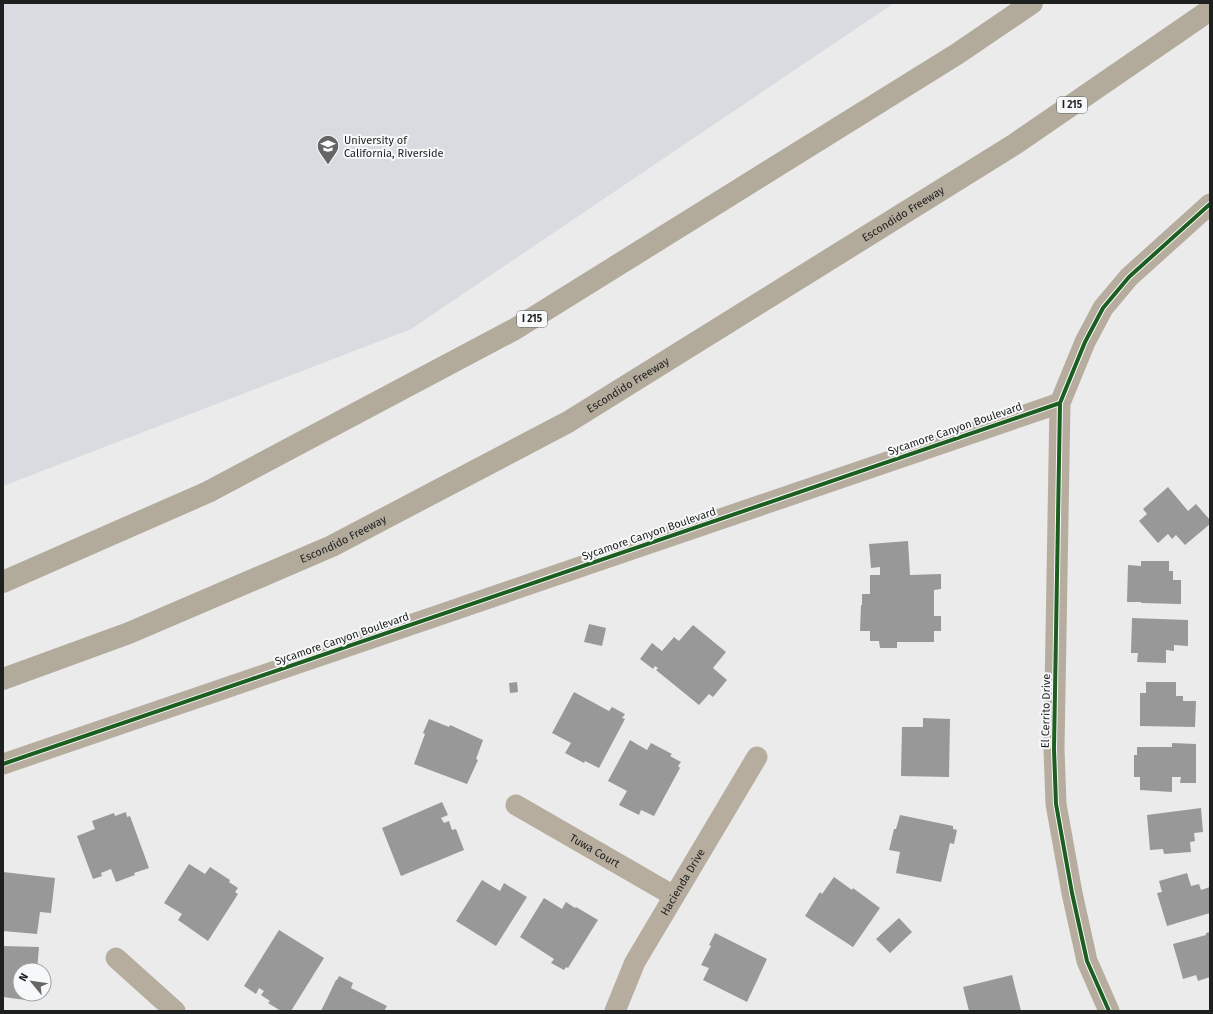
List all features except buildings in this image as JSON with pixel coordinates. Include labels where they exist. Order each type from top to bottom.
[{"type":"highway","name":"I 215","points":[[3,582],[208,492],[515,329],[957,54],[1032,3]]},
{"type":"highway","name":"Escondido Freeway","points":[[3,679],[129,633],[332,546],[568,422],[1015,144],[1210,10]]},
{"type":"street","points":[[1060,403],[1085,342],[1104,308],[1129,277],[1210,204]]},
{"type":"street","name":"Sycamore Canyon Boulevard","points":[[3,764],[1060,403]]},
{"type":"street","name":"El Cerrito Drive","points":[[1060,403],[1054,749],[1056,804],[1072,893],[1087,961],[1109,1011]]},
{"type":"street","name":"Hacienda Drive","points":[[615,1011],[635,962],[757,757]]},
{"type":"street","name":"Tuwa Court","points":[[516,805],[674,896]]},
{"type":"street","points":[[116,958],[175,1011]]},
{"type":"shaded area","name":"University of California, Riverside","points":[[3,3],[894,3],[411,329],[3,486]]},
{"type":"cycle path","points":[[1109,1011],[1087,961],[1072,893],[1056,804],[1054,749],[1060,403],[1085,342],[1103,308],[1129,277],[1210,204]]},
{"type":"cycle path","points":[[3,764],[1060,403]]},
{"type":"place","name":"University of California, Riverside","points":[[328,166]]}]
